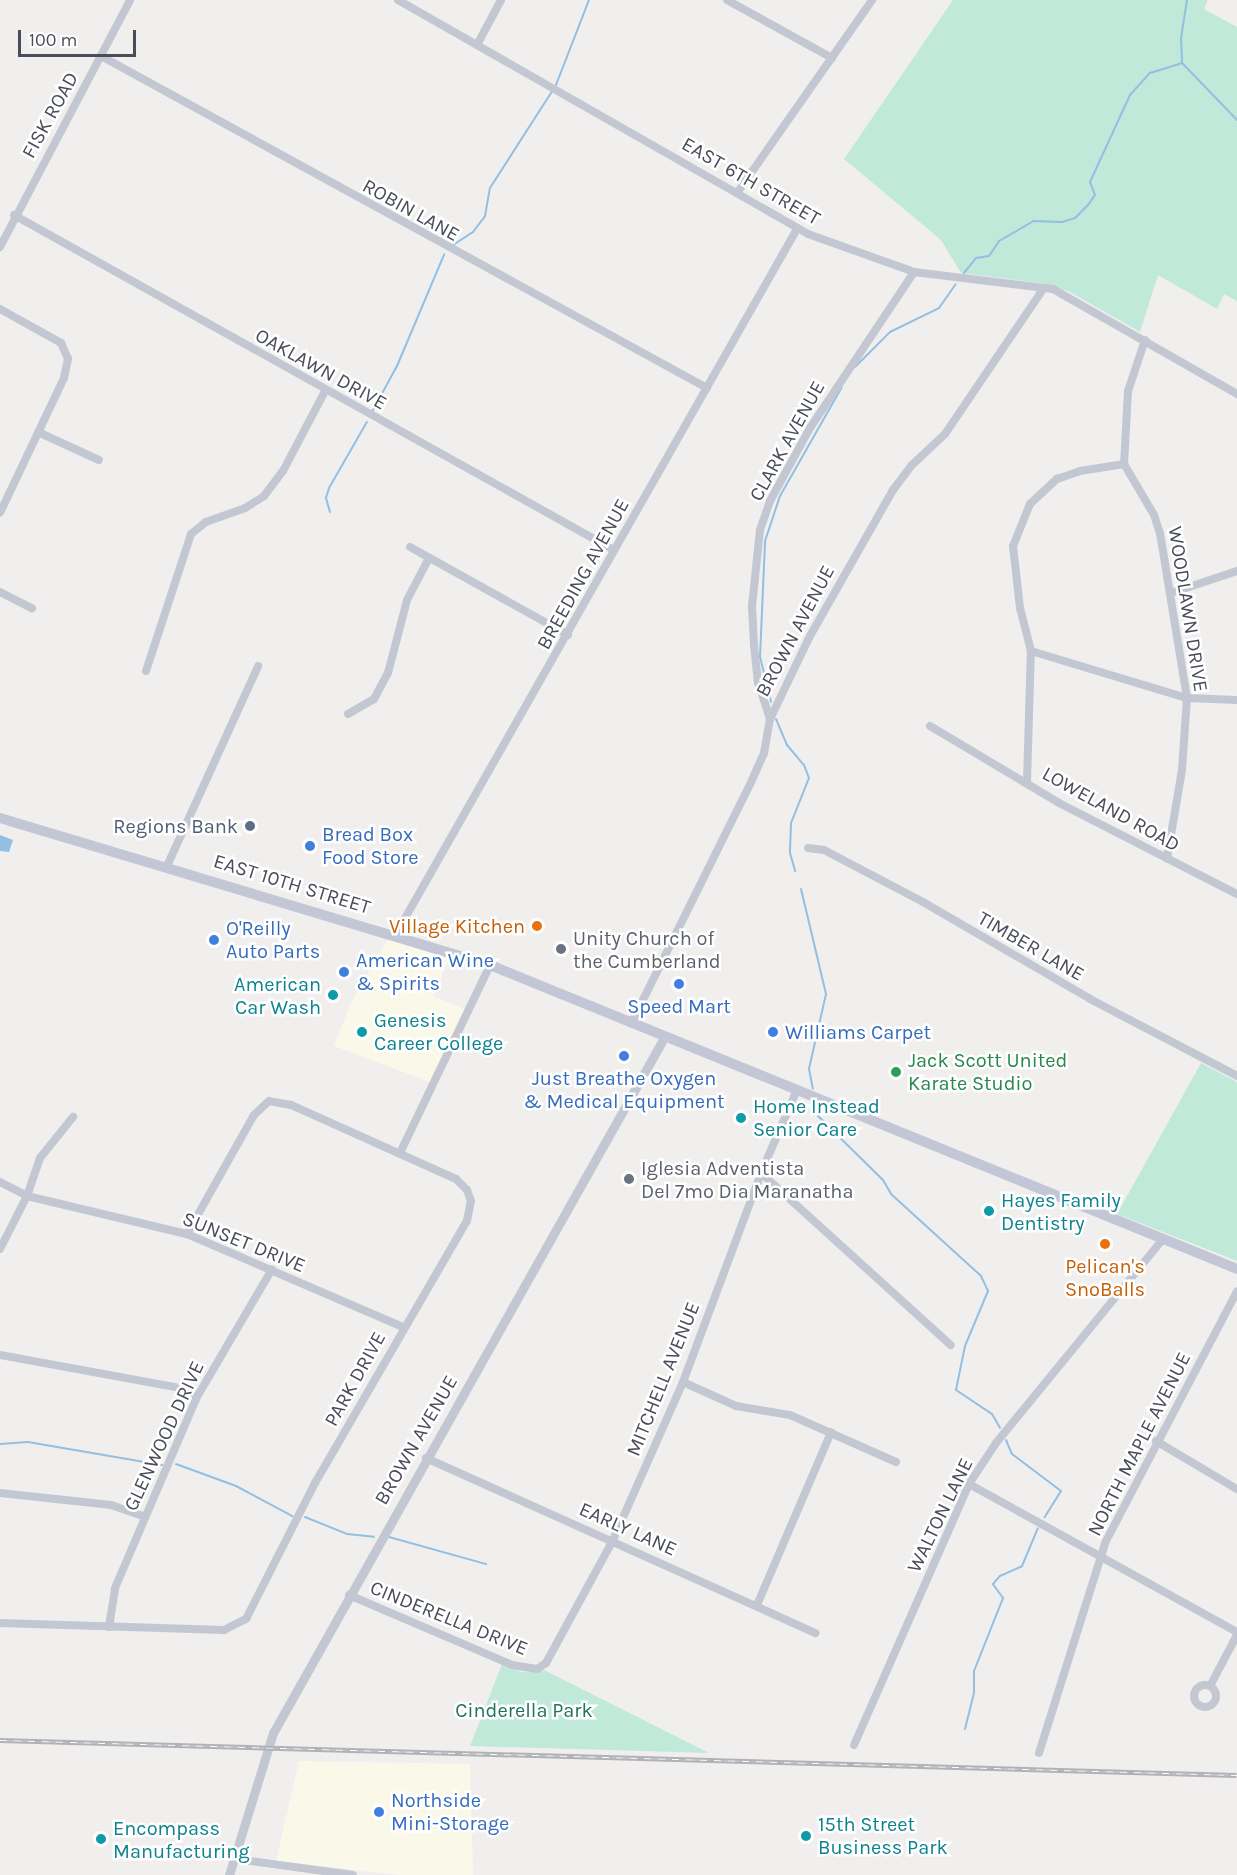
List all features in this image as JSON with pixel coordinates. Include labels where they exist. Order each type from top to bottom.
[{"type":"main road","name":"EAST 10TH STREET","points":[[0,818],[396,934],[490,965],[1237,1269]]},
{"type":"street","name":"FISK ROAD","points":[[0,247],[14,215],[130,0]]},
{"type":"street","name":"EAST 6TH STREET","points":[[398,0],[797,229],[914,272],[1044,288],[1075,299],[1237,394]]},
{"type":"street","points":[[477,45],[501,0]]},
{"type":"street","points":[[727,0],[832,58]]},
{"type":"street","points":[[737,193],[872,0]]},
{"type":"street","name":"ROBIN LANE","points":[[101,56],[706,388]]},
{"type":"street","name":"OAKLAWN DRIVE","points":[[14,215],[325,391],[614,550]]},
{"type":"street","name":"BREEDING AVENUE","points":[[396,934],[797,229]]},
{"type":"street","name":"CLARK AVENUE","points":[[770,719],[758,682],[754,645],[752,606],[760,530],[770,501],[810,428],[914,272]]},
{"type":"street","name":"BROWN AVENUE","points":[[632,1022],[752,780],[764,753],[770,719],[810,636],[893,490],[945,434],[1044,288]]},
{"type":"street","points":[[0,309],[61,343],[68,359],[38,432],[3,496],[0,513]]},
{"type":"street","points":[[1124,464],[1128,391],[1145,340]]},
{"type":"street","points":[[146,671],[191,534],[206,522],[246,508],[264,496],[283,471],[325,391]]},
{"type":"street","points":[[38,432],[99,460]]},
{"type":"street","name":"WOODLAWN DRIVE","points":[[1124,464],[1155,515],[1171,593],[1187,698],[1182,770],[1167,859]]},
{"type":"street","name":"LOWELAND ROAD","points":[[1124,464],[1080,471],[1057,479],[1041,492],[1025,514],[1013,546],[1014,568],[1031,651],[1027,782],[1059,803],[1237,894]]},
{"type":"street","points":[[410,547],[568,635]]},
{"type":"street","points":[[348,714],[374,699],[388,674],[407,600],[429,558]]},
{"type":"street","points":[[1171,593],[1237,571]]},
{"type":"street","points":[[0,592],[32,608]]},
{"type":"street","points":[[1031,651],[1187,698],[1237,700]]},
{"type":"street","points":[[166,866],[258,666]]},
{"type":"street","points":[[930,726],[1027,782]]},
{"type":"street","name":"TIMBER LANE","points":[[808,848],[824,850],[923,902],[1090,999],[1237,1076]]},
{"type":"street","points":[[187,1234],[254,1115],[269,1101],[291,1105],[400,1153],[490,965]]},
{"type":"street","name":"BROWN AVENUE","points":[[229,1875],[236,1859],[267,1748],[349,1595],[586,1181],[665,1036]]},
{"type":"street","name":"MITCHELL AVENUE","points":[[537,1669],[550,1655],[613,1540],[683,1382],[761,1173],[797,1090]]},
{"type":"street","points":[[0,1249],[27,1196],[40,1158],[73,1118]]},
{"type":"street","name":"PARK DRIVE","points":[[0,1623],[224,1630],[246,1619],[315,1483],[471,1212],[467,1190],[456,1179],[400,1153]]},
{"type":"street","points":[[761,1173],[951,1345]]},
{"type":"street","name":"SUNSET DRIVE","points":[[0,1182],[27,1196],[187,1234],[403,1327]]},
{"type":"street","name":"WALTON LANE","points":[[854,1745],[969,1484],[996,1443],[1163,1239]]},
{"type":"street","name":"GLENWOOD DRIVE","points":[[109,1627],[116,1588],[197,1397],[272,1269]]},
{"type":"street","name":"NORTH MAPLE AVENUE","points":[[1039,1753],[1101,1554],[1156,1441],[1237,1292]]},
{"type":"street","points":[[0,1355],[185,1389],[197,1397]]},
{"type":"street","points":[[683,1382],[736,1406],[779,1411],[896,1462]]},
{"type":"street","points":[[757,1605],[831,1432]]},
{"type":"street","points":[[1156,1441],[1237,1489]]},
{"type":"street","name":"EARLY LANE","points":[[426,1458],[816,1633]]},
{"type":"street","points":[[969,1484],[1101,1554],[1237,1633],[1210,1686]]},
{"type":"street","points":[[0,1493],[111,1505],[145,1517]]},
{"type":"street","name":"CINDERELLA DRIVE","points":[[349,1595],[512,1665],[537,1669]]},
{"type":"street","points":[[236,1859],[353,1875]]},
{"type":"shaded area","points":[[388,939],[449,959],[433,996],[465,1009],[430,1082],[334,1046],[351,1003]]},
{"type":"shaded area","name":"Northside Mini-Storage","points":[[299,1761],[470,1764],[473,1875],[400,1875],[276,1861]]},
{"type":"green space","points":[[953,0],[1208,0],[1204,9],[1237,27],[1237,301],[1224,294],[1217,309],[1158,275],[1140,332],[1068,291],[1040,283],[961,273],[941,240],[844,159]]},
{"type":"green space","points":[[1201,1063],[1237,1082],[1237,1261],[1117,1214]]},
{"type":"green space","name":"Cinderella Park","points":[[502,1664],[522,1672],[544,1670],[709,1753],[470,1746]]},
{"type":"water","points":[[0,835],[13,840],[9,852],[0,851]]},
{"type":"waterway","points":[[556,85],[589,0]]},
{"type":"waterway","points":[[964,273],[976,258],[989,256],[999,241],[1033,221],[1062,222],[1075,218],[1088,205],[1095,195],[1090,182],[1130,95],[1150,73],[1182,63],[1181,38],[1187,0]]},
{"type":"waterway","points":[[1183,64],[1237,120]]},
{"type":"waterway","points":[[453,245],[473,232],[485,216],[490,188],[553,90]]},
{"type":"waterway","points":[[373,410],[397,366],[444,255]]},
{"type":"waterway","points":[[855,367],[890,332],[939,308],[956,284]]},
{"type":"waterway","points":[[771,702],[760,657],[765,541],[780,496],[842,387]]},
{"type":"waterway","points":[[330,512],[326,498],[329,488],[367,422]]},
{"type":"waterway","points":[[776,719],[787,745],[804,765],[809,778],[791,823],[790,853],[795,871]]},
{"type":"waterway","points":[[801,889],[826,994],[809,1069],[813,1089]]},
{"type":"waterway","points":[[816,1105],[817,1115],[883,1180],[891,1194],[981,1276],[988,1291],[965,1346],[956,1390],[992,1414],[1000,1428]]},
{"type":"waterway","points":[[1006,1440],[1012,1454],[1061,1491],[1045,1517]]},
{"type":"waterway","points":[[0,1444],[28,1442],[162,1465]]},
{"type":"waterway","points":[[176,1464],[236,1486],[292,1516]]},
{"type":"waterway","points":[[305,1517],[347,1534],[374,1537]]},
{"type":"waterway","points":[[965,1729],[974,1693],[974,1671],[1003,1598],[993,1584],[1000,1576],[1022,1566],[1038,1528]]},
{"type":"waterway","points":[[389,1537],[486,1564]]},
{"type":"railway","points":[[0,1740],[1237,1775]]},
{"type":"place","name":"Regions Bank","points":[[250,826]]},
{"type":"place","name":"Bread Box Food Store","points":[[310,846]]},
{"type":"place","name":"Village Kitchen","points":[[537,926]]},
{"type":"place","name":"O'Reilly Auto Parts","points":[[214,940]]},
{"type":"place","name":"Unity Church of the Cumberland","points":[[561,949]]},
{"type":"place","name":"American Wine & Spirits","points":[[344,972]]},
{"type":"place","name":"Speed Mart","points":[[679,984]]},
{"type":"place","name":"American Car Wash","points":[[333,995]]},
{"type":"place","name":"Genesis Career College","points":[[362,1032]]},
{"type":"place","name":"Williams Carpet","points":[[773,1032]]},
{"type":"place","name":"Just Breathe Oxygen & Medical Equipment","points":[[624,1056]]},
{"type":"place","name":"Jack Scott United Karate Studio","points":[[896,1072]]},
{"type":"place","name":"Home Instead Senior Care","points":[[741,1118]]},
{"type":"place","name":"Iglesia Adventista Del 7mo Dia Maranatha","points":[[629,1179]]},
{"type":"place","name":"Hayes Family Dentistry","points":[[989,1211]]},
{"type":"place","name":"Pelican's SnoBalls","points":[[1105,1244]]},
{"type":"place","name":"Northside Mini-Storage","points":[[379,1812]]},
{"type":"place","name":"15th Street Business Park","points":[[806,1836]]},
{"type":"place","name":"Encompass Manufacturing","points":[[101,1839]]}]
